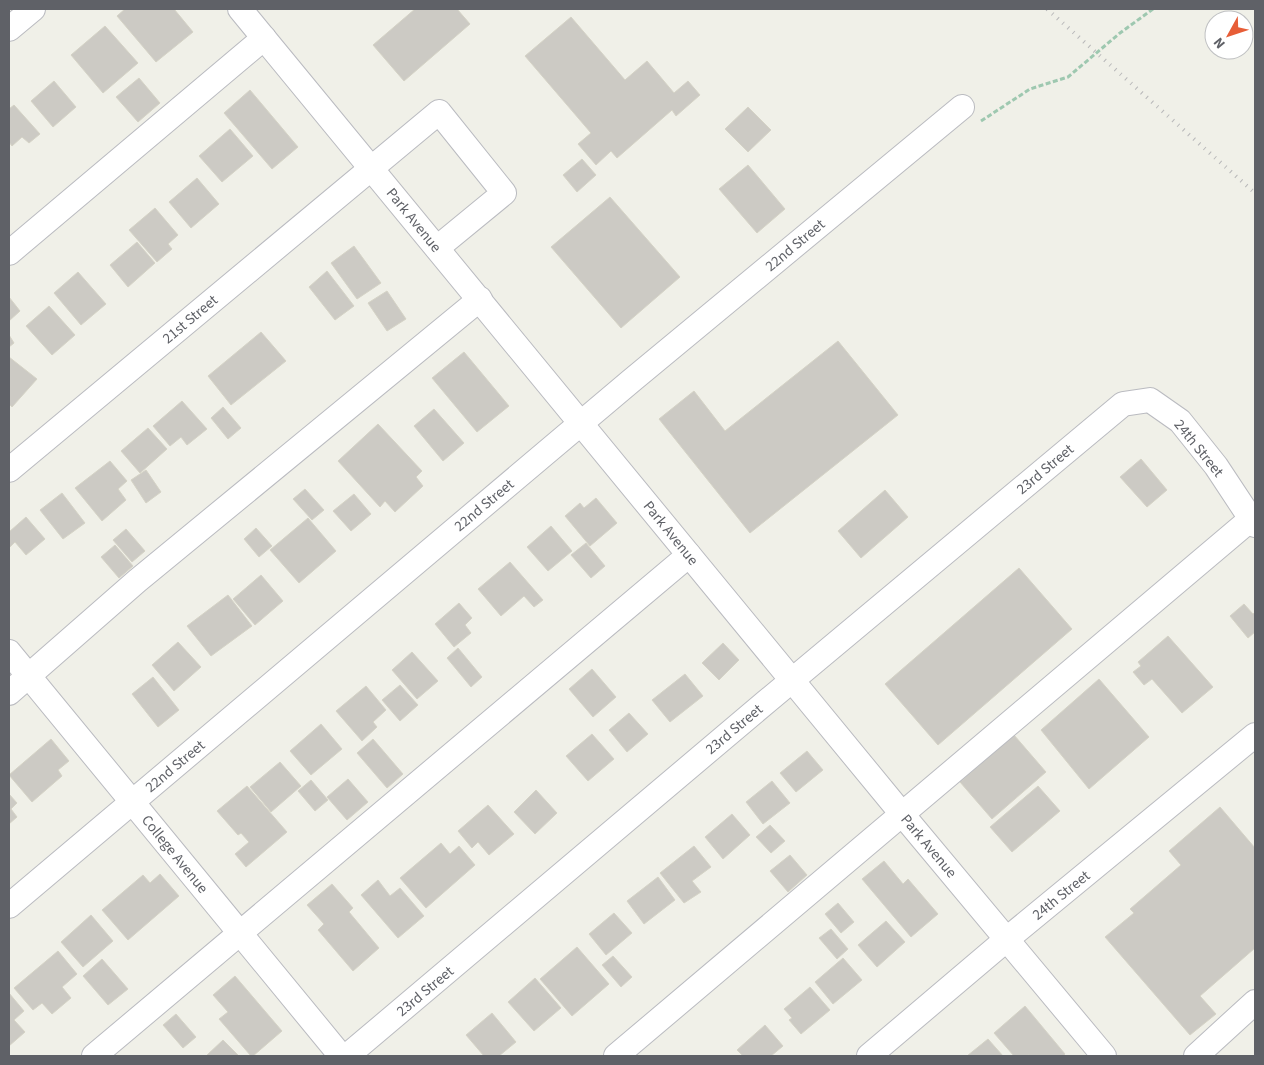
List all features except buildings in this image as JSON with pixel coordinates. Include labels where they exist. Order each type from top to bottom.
[{"type":"street","points":[[9,29],[33,9]]},
{"type":"street","name":"Park Avenue","points":[[240,9],[902,814],[1104,1056]]},
{"type":"street","points":[[9,253],[264,38]]},
{"type":"street","name":"21st Street","points":[[9,470],[439,112],[504,193],[437,248]]},
{"type":"street","name":"22nd Street","points":[[9,906],[581,423],[971,115]]},
{"type":"street","points":[[9,693],[145,575],[480,299]]},
{"type":"street","name":"24th Street","points":[[1123,404],[1150,400],[1180,421],[1216,466],[1253,522]]},
{"type":"street","name":"23rd Street","points":[[347,1056],[792,680],[1123,404]]},
{"type":"street","points":[[616,1056],[902,814],[1253,522]]},
{"type":"street","points":[[94,1056],[689,555]]},
{"type":"street","name":"College Avenue","points":[[9,652],[341,1056]]},
{"type":"street","name":"24th Street","points":[[869,1056],[1007,939],[1255,735]]},
{"type":"street","points":[[1196,1056],[1255,1002]]},
{"type":"path","points":[[971,115],[1030,89],[1068,77],[1120,33],[1153,9]]},
{"type":"railway","points":[[1047,9],[1255,193]]}]
